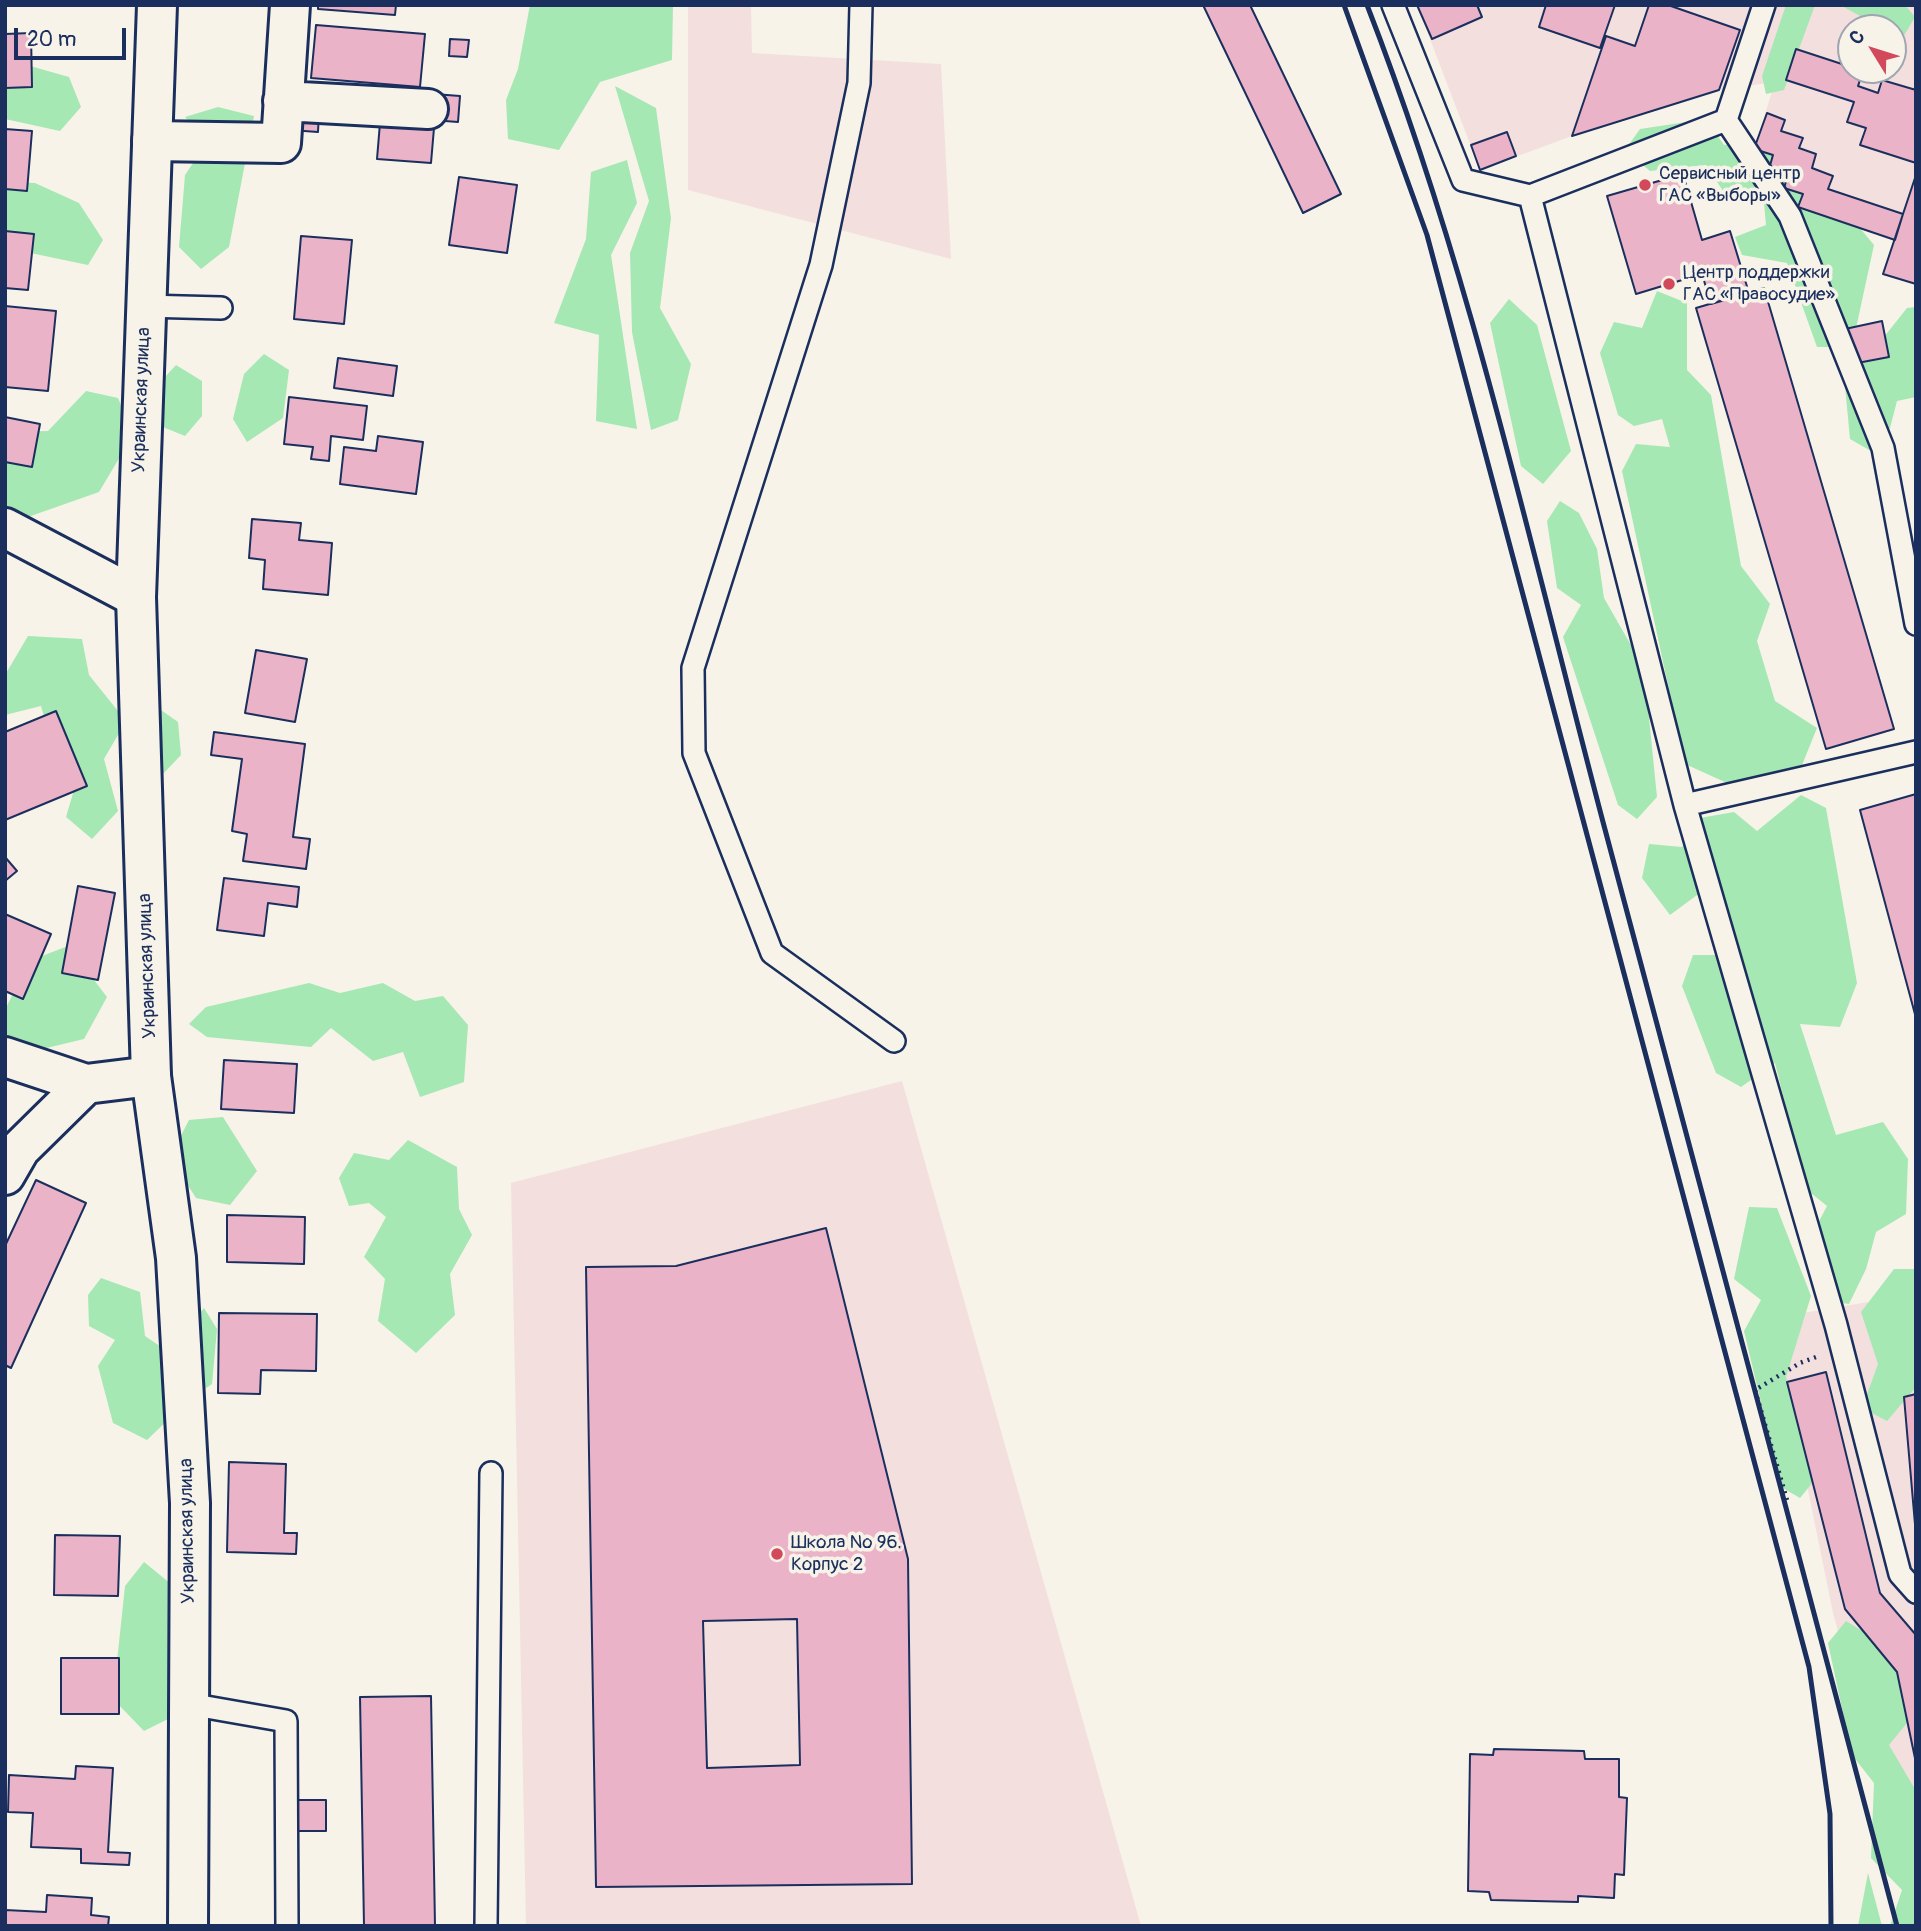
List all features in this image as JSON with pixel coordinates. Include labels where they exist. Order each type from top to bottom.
[{"type":"street","name":"Украинская улица","points":[[157,5],[144,306],[136,597],[151,1076],[177,1271],[190,1503],[188,1926]]},
{"type":"street","points":[[152,141],[281,143],[290,5]]},
{"type":"street","points":[[284,101],[428,109]]},
{"type":"street","points":[[5,528],[136,597]]},
{"type":"street","points":[[5,1057],[86,1084],[151,1076]]},
{"type":"street","points":[[5,1175],[20,1149],[86,1084]]},
{"type":"lane","points":[[861,5],[859,83],[821,265],[693,668],[694,753],[772,953],[894,1041]]},
{"type":"lane","points":[[1393,5],[1463,180],[1530,196],[1726,120]]},
{"type":"lane","points":[[1726,120],[1764,5]]},
{"type":"lane","points":[[1726,120],[1790,216],[1883,447],[1916,624]]},
{"type":"lane","points":[[1530,196],[1685,805],[1842,1349],[1900,1574],[1916,1592]]},
{"type":"lane","points":[[144,306],[221,308]]},
{"type":"lane","points":[[1685,805],[1916,752]]},
{"type":"lane","points":[[486,1926],[491,1473]]},
{"type":"lane","points":[[189,1704],[286,1721],[287,1926]]},
{"type":"path","points":[[1787,1500],[1755,1390],[1800,1363],[1842,1349]]},
{"type":"shaded area","points":[[688,5],[751,5],[752,53],[941,64],[951,259],[688,190]]},
{"type":"shaded area","points":[[1417,5],[1916,5],[1916,284],[1883,274],[1894,240],[1798,207],[1754,149],[1775,82],[1719,90],[1572,136],[1480,170]]},
{"type":"shaded area","name":"Школа № 96. Корпус 2","points":[[902,1081],[1141,1926],[526,1926],[511,1183]]},
{"type":"shaded area","points":[[1916,1294],[1916,1917],[1833,1613],[1773,1318]]},
{"type":"green space","points":[[530,5],[673,5],[672,60],[600,82],[559,150],[508,139],[506,100],[518,69]]},
{"type":"green space","points":[[1786,5],[1815,5],[1784,90],[1766,94],[1762,76]]},
{"type":"green space","points":[[1840,5],[1905,5],[1915,17],[1907,31],[1907,14],[1856,14]]},
{"type":"green space","points":[[9,60],[69,77],[81,107],[60,131],[5,119],[5,62]]},
{"type":"green space","points":[[615,86],[656,108],[671,218],[660,308],[691,364],[678,420],[651,430],[632,332],[630,253],[649,201]]},
{"type":"green space","points":[[218,107],[254,116],[229,247],[201,269],[179,247],[185,175],[207,142],[185,117]]},
{"type":"green space","points":[[1706,119],[1724,145],[1784,137],[1874,245],[1852,347],[1817,347],[1787,263],[1742,255],[1735,237],[1766,225],[1764,203],[1727,197],[1706,165],[1650,171],[1625,150],[1640,129]]},
{"type":"green space","points":[[627,160],[637,203],[611,255],[637,429],[596,421],[599,335],[554,323],[586,239],[591,172]]},
{"type":"green space","points":[[5,182],[35,183],[79,203],[103,240],[88,265],[21,251],[5,228]]},
{"type":"green space","points":[[1657,291],[1687,303],[1687,370],[1711,395],[1741,566],[1770,604],[1757,641],[1775,701],[1817,728],[1802,765],[1727,783],[1685,764],[1622,471],[1636,444],[1670,447],[1662,419],[1634,426],[1618,415],[1600,353],[1614,322],[1642,328]]},
{"type":"green space","points":[[1509,299],[1537,325],[1571,451],[1543,484],[1521,466],[1490,323]]},
{"type":"green space","points":[[1916,307],[1916,397],[1897,401],[1890,428],[1871,451],[1850,439],[1845,386],[1907,308]]},
{"type":"green space","points":[[264,354],[289,370],[283,418],[247,442],[233,419],[244,374]]},
{"type":"green space","points":[[176,365],[202,381],[202,416],[185,436],[158,425],[150,393]]},
{"type":"green space","points":[[86,391],[118,398],[133,435],[99,492],[28,517],[5,506],[5,432],[48,431]]},
{"type":"green space","points":[[1560,501],[1579,513],[1597,549],[1604,598],[1644,668],[1657,797],[1637,819],[1618,805],[1563,637],[1581,605],[1557,588],[1547,521]]},
{"type":"green space","points":[[28,636],[82,639],[89,675],[126,721],[104,759],[118,811],[92,839],[66,817],[79,773],[55,754],[41,706],[5,715],[5,675]]},
{"type":"green space","points":[[151,703],[178,722],[181,755],[162,775],[146,758]]},
{"type":"green space","points":[[1801,795],[1826,808],[1857,983],[1840,1027],[1800,1024],[1836,1135],[1883,1122],[1908,1159],[1906,1214],[1876,1232],[1866,1269],[1849,1304],[1824,1300],[1815,1229],[1827,1206],[1806,1189],[1775,1063],[1741,1087],[1716,1073],[1682,986],[1693,955],[1736,955],[1716,881],[1670,915],[1642,878],[1649,844],[1682,847],[1700,818],[1734,812],[1757,831]]},
{"type":"green space","points":[[68,946],[107,997],[84,1039],[5,1058],[5,1010],[29,961]]},
{"type":"green space","points":[[309,983],[340,993],[383,983],[415,1001],[443,996],[468,1025],[464,1082],[420,1097],[403,1052],[373,1061],[331,1028],[311,1047],[207,1037],[189,1024],[206,1007]]},
{"type":"green space","points":[[223,1117],[257,1171],[230,1205],[196,1198],[170,1157],[189,1120]]},
{"type":"green space","points":[[408,1140],[457,1167],[459,1209],[472,1235],[450,1274],[455,1315],[416,1353],[378,1321],[385,1279],[364,1257],[386,1217],[369,1203],[349,1206],[339,1178],[354,1153],[389,1160]]},
{"type":"green space","points":[[1749,1207],[1777,1208],[1811,1296],[1786,1377],[1813,1482],[1800,1498],[1781,1487],[1744,1331],[1761,1300],[1734,1279]]},
{"type":"green space","points":[[1894,1269],[1916,1269],[1916,1387],[1887,1421],[1862,1408],[1878,1364],[1861,1312]]},
{"type":"green space","points":[[101,1278],[140,1292],[145,1336],[170,1353],[177,1411],[147,1440],[113,1423],[98,1366],[115,1340],[89,1326],[88,1295]]},
{"type":"green space","points":[[204,1308],[217,1329],[212,1384],[197,1394],[191,1323]]},
{"type":"green space","points":[[144,1562],[176,1588],[174,1716],[144,1731],[113,1699],[125,1586]]},
{"type":"green space","points":[[1846,1621],[1911,1661],[1916,1712],[1889,1745],[1916,1791],[1916,1926],[1890,1926],[1902,1890],[1871,1858],[1874,1783],[1852,1755],[1828,1643]]},
{"type":"green space","points":[[1868,1873],[1882,1926],[1858,1926]]},
{"type":"building","points":[[318,5],[396,5],[395,15],[318,9]]},
{"type":"building","points":[[1203,5],[1250,5],[1341,194],[1303,213]]},
{"type":"building","points":[[1417,5],[1477,5],[1482,17],[1432,39]]},
{"type":"building","points":[[1546,5],[1615,5],[1600,48],[1539,27]]},
{"type":"building","points":[[1649,5],[1668,5],[1740,30],[1719,90],[1572,136],[1606,36],[1635,46]]},
{"type":"building","points":[[316,25],[425,34],[420,87],[311,78]]},
{"type":"building","points":[[31,33],[32,87],[5,88],[5,34]]},
{"type":"building","points":[[450,39],[469,40],[467,57],[449,56]]},
{"type":"building","points":[[1796,49],[1837,62],[1837,84],[1859,84],[1878,93],[1881,84],[1896,84],[1916,90],[1916,163],[1860,145],[1866,128],[1847,122],[1854,102],[1786,80]]},
{"type":"building","points":[[434,94],[460,96],[458,122],[432,120]]},
{"type":"building","points":[[291,111],[319,112],[318,132],[290,130]]},
{"type":"building","points":[[1767,113],[1785,120],[1781,131],[1803,138],[1799,148],[1816,154],[1812,168],[1833,176],[1828,189],[1903,214],[1895,240],[1798,207],[1803,194],[1784,188],[1788,175],[1769,169],[1773,155],[1754,149]]},
{"type":"building","points":[[380,123],[434,128],[431,163],[377,159]]},
{"type":"building","points":[[5,129],[32,131],[27,191],[5,189]]},
{"type":"building","points":[[1507,132],[1516,156],[1480,170],[1471,145]]},
{"type":"building","points":[[1683,174],[1702,240],[1730,231],[1749,293],[1711,304],[1702,274],[1636,294],[1607,196]]},
{"type":"building","points":[[1916,175],[1916,284],[1883,274]]},
{"type":"building","points":[[459,177],[517,185],[507,253],[449,245]]},
{"type":"building","points":[[5,231],[34,234],[28,290],[5,288]]},
{"type":"building","points":[[301,236],[352,240],[344,324],[294,319]]},
{"type":"building","points":[[1764,288],[1894,729],[1826,749],[1696,308]]},
{"type":"building","points":[[5,306],[56,311],[48,391],[5,387]]},
{"type":"building","points":[[1882,321],[1889,357],[1852,364],[1845,329]]},
{"type":"building","points":[[338,358],[397,366],[393,396],[334,388]]},
{"type":"building","points":[[289,397],[367,406],[363,440],[331,436],[329,461],[311,459],[313,447],[284,444]]},
{"type":"building","points":[[5,417],[40,424],[32,467],[5,462]]},
{"type":"building","points":[[378,436],[423,442],[416,494],[340,484],[344,447],[376,451]]},
{"type":"building","points":[[252,519],[301,523],[299,540],[332,543],[328,595],[263,589],[265,560],[249,558]]},
{"type":"building","points":[[256,650],[307,659],[295,722],[245,713]]},
{"type":"building","points":[[56,711],[87,786],[5,820],[5,732]]},
{"type":"building","points":[[214,732],[305,744],[293,837],[310,839],[306,869],[243,861],[247,834],[232,831],[242,759],[211,755]]},
{"type":"building","points":[[1916,794],[1916,1018],[1860,810]]},
{"type":"building","points":[[5,857],[17,871],[5,881]]},
{"type":"building","points":[[224,878],[299,887],[297,907],[268,903],[264,936],[217,930]]},
{"type":"building","points":[[78,886],[115,893],[98,980],[62,973]]},
{"type":"building","points":[[5,914],[51,934],[23,999],[5,991]]},
{"type":"building","points":[[224,1060],[297,1064],[294,1113],[221,1109]]},
{"type":"building","points":[[36,1180],[86,1203],[11,1368],[5,1365],[5,1246]]},
{"type":"building","points":[[227,1215],[305,1217],[304,1264],[227,1262]]},
{"type":"building","points":[[826,1228],[908,1559],[912,1884],[596,1887],[586,1267],[676,1266]],"holes":[[[797,1619],[800,1765],[707,1768],[703,1621]]]},
{"type":"building","points":[[219,1313],[317,1314],[316,1371],[261,1370],[260,1394],[218,1393]]},
{"type":"building","points":[[1826,1372],[1880,1593],[1916,1635],[1916,1763],[1897,1672],[1845,1609],[1787,1382]]},
{"type":"building","points":[[1916,1394],[1916,1536],[1904,1397]]},
{"type":"building","points":[[229,1462],[286,1464],[284,1533],[297,1533],[296,1554],[227,1552]]},
{"type":"building","points":[[55,1535],[120,1536],[118,1596],[54,1595]]},
{"type":"building","points":[[61,1658],[119,1658],[119,1714],[61,1714]]},
{"type":"building","points":[[431,1696],[435,1926],[364,1926],[360,1697]]},
{"type":"building","points":[[1494,1749],[1584,1751],[1585,1759],[1619,1759],[1619,1797],[1627,1798],[1624,1875],[1615,1874],[1614,1898],[1578,1896],[1578,1902],[1491,1900],[1489,1892],[1468,1891],[1470,1754],[1493,1755]]},
{"type":"building","points":[[76,1766],[113,1768],[108,1852],[130,1853],[129,1865],[81,1863],[81,1849],[31,1847],[33,1813],[8,1812],[9,1775],[75,1779]]},
{"type":"building","points":[[297,1800],[326,1800],[326,1831],[298,1831]]},
{"type":"building","points":[[47,1895],[92,1898],[91,1915],[109,1917],[108,1926],[5,1926],[5,1910],[46,1912]]},
{"type":"railway","points":[[1344,5],[1427,235],[1809,1667],[1830,1814],[1831,1926]]},
{"type":"railway","points":[[1367,5],[1437,206],[1497,410],[1603,822],[1897,1926]]},
{"type":"place","name":"Сервисный центр ГАС «Выборы»","points":[[1645,185]]},
{"type":"place","name":"Центр поддержки ГАС «Правосудие»","points":[[1669,284]]},
{"type":"place","name":"Школа № 96. Корпус 2","points":[[777,1554]]}]
